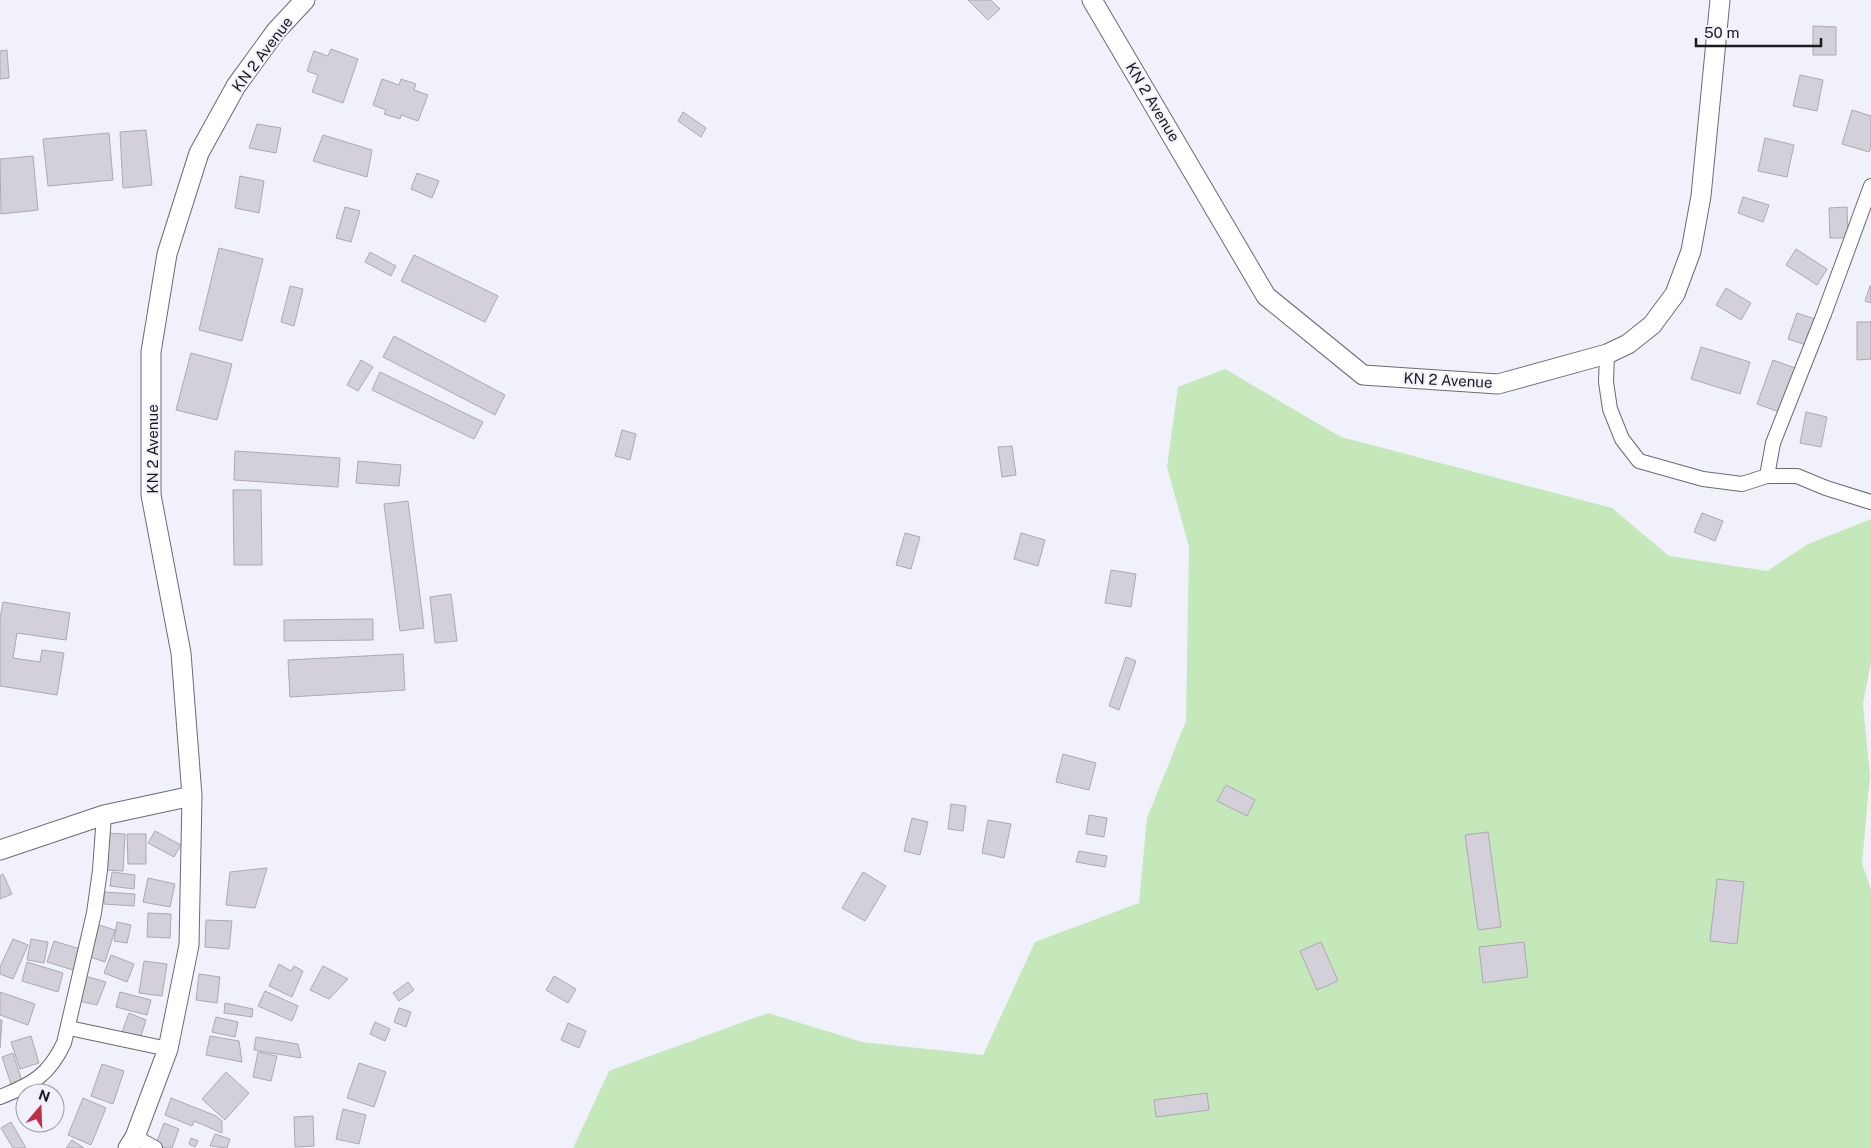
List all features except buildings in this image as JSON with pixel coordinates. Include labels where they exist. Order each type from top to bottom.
[{"type":"main road","name":"KN 2 Avenue","points":[[131,1142],[168,1049],[188,945],[192,796],[181,653],[150,495],[151,352],[167,254],[199,153],[236,86],[276,31],[305,0]]},
{"type":"main road","name":"KN 2 Avenue","points":[[1092,0],[1266,296],[1363,375],[1498,384],[1607,354],[1628,344],[1652,325],[1675,294],[1691,251],[1701,196],[1720,0]]},
{"type":"main road","points":[[0,850],[104,815],[192,796]]},
{"type":"street","points":[[1767,476],[1773,444],[1824,314],[1871,186]]},
{"type":"street","points":[[1607,354],[1606,382],[1610,409],[1622,439],[1640,461],[1703,479],[1742,484],[1767,476],[1797,476],[1826,488],[1871,502]]},
{"type":"street","points":[[0,1097],[22,1089],[42,1076],[56,1060],[64,1043],[69,1028],[94,912],[100,870],[104,815]]},
{"type":"street","points":[[69,1028],[168,1049]]},
{"type":"street","points":[[131,1142],[154,1148]]},
{"type":"green space","points":[[1225,369],[1341,437],[1612,508],[1669,556],[1767,571],[1808,544],[1871,519],[1871,662],[1863,704],[1870,776],[1862,863],[1871,890],[1871,1148],[573,1148],[609,1071],[768,1013],[862,1042],[983,1055],[1035,942],[1139,903],[1147,818],[1186,721],[1189,547],[1167,467],[1178,387]]}]
